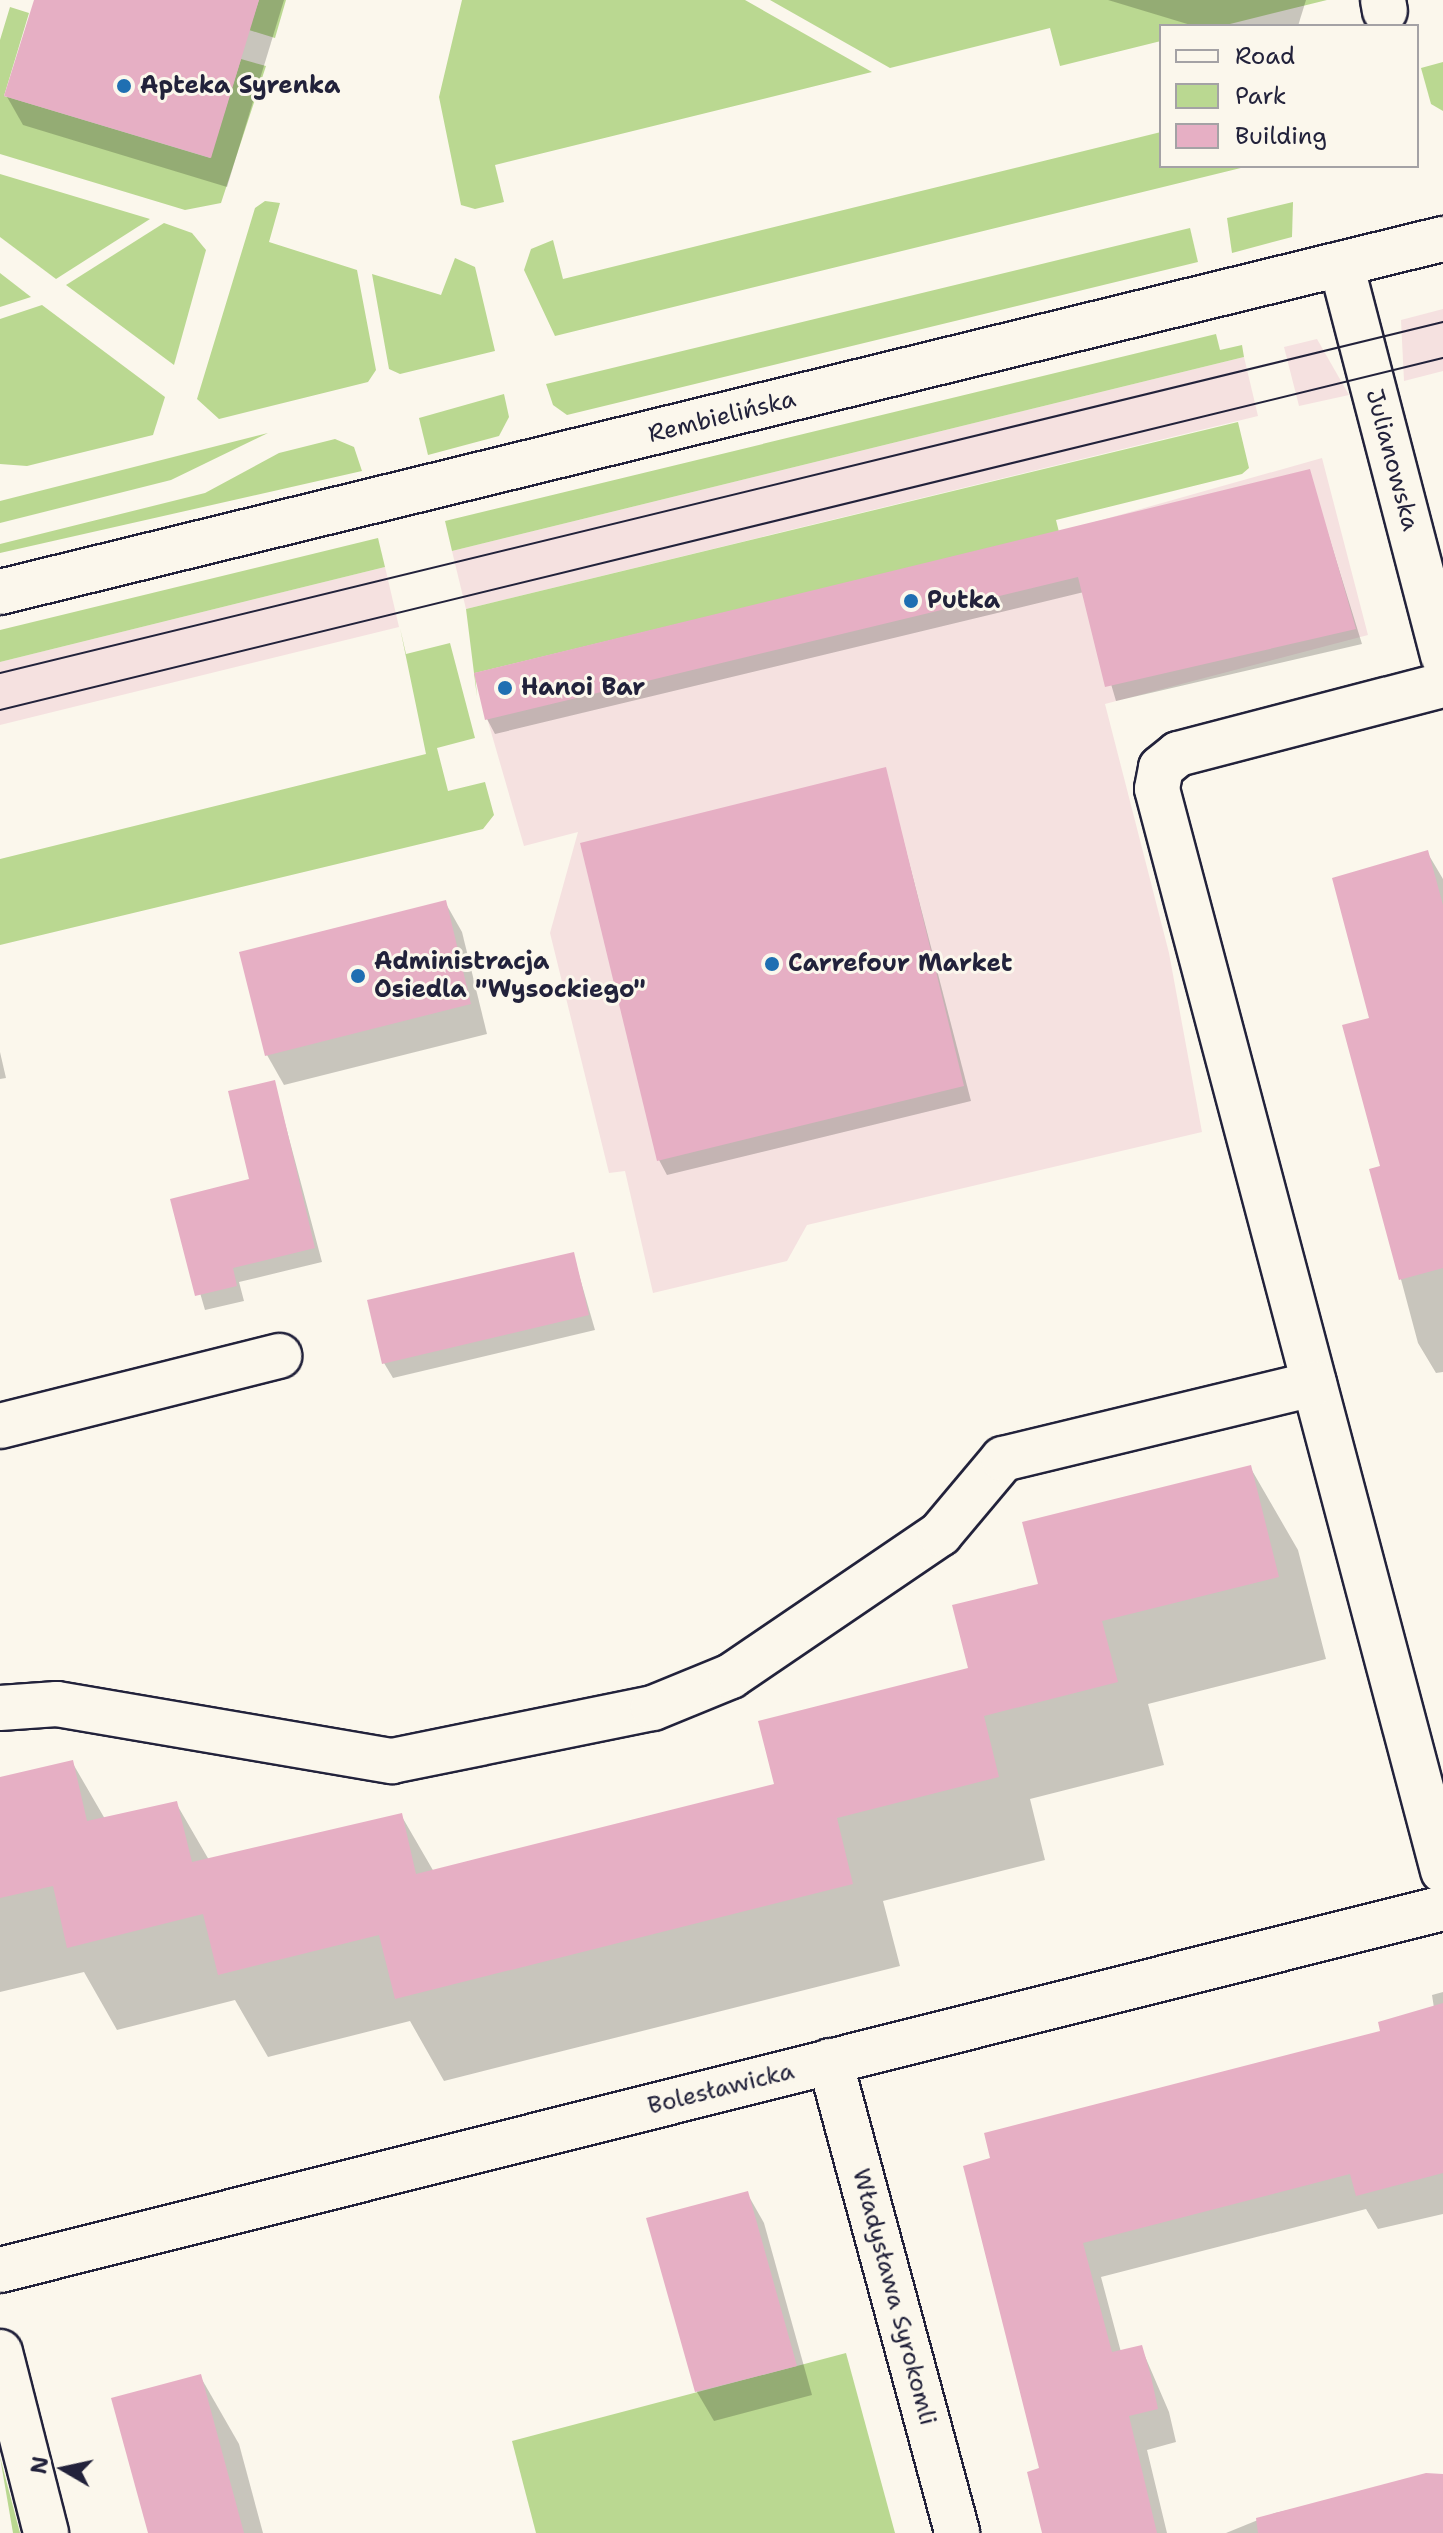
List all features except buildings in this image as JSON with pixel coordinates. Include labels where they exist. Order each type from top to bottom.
[{"type":"street","name":"Rembielińska","points":[[0,592],[1443,239]]},
{"type":"street","name":"Julianowska","points":[[1341,264],[1443,656]]},
{"type":"street","points":[[1443,685],[1178,754],[1157,782],[1443,1871]]},
{"type":"street","points":[[0,1426],[279,1356]]},
{"type":"street","points":[[0,1708],[57,1704],[415,1761],[653,1708],[731,1676],[940,1534],[1003,1459],[1314,1384]]},
{"type":"street","name":"Bolesławicka","points":[[0,2270],[1443,1908]]},
{"type":"street","name":"Władysława Syrokomli","points":[[830,2061],[957,2533]]},
{"type":"street","points":[[0,2352],[46,2533]]},
{"type":"shaded area","points":[[1443,309],[1443,371],[1404,381],[1401,320]]},
{"type":"shaded area","points":[[1317,339],[1349,395],[1299,406],[1284,347]]},
{"type":"shaded area","points":[[1244,357],[1258,416],[466,609],[452,551]]},
{"type":"shaded area","points":[[1322,458],[1368,635],[1105,704],[1169,953],[1202,1132],[807,1225],[787,1261],[653,1293],[625,1171],[609,1173],[550,933],[578,832],[524,846],[474,673],[1059,532]]},
{"type":"shaded area","points":[[385,567],[399,627],[0,725],[0,662]]},
{"type":"green space","points":[[259,0],[286,0],[275,38],[249,30]]},
{"type":"green space","points":[[462,0],[745,0],[872,72],[495,165],[504,202],[475,209],[461,205],[439,97]]},
{"type":"green space","points":[[770,0],[1327,0],[1230,24],[1159,24],[1159,41],[1060,66],[1050,28],[890,68]]},
{"type":"green space","points":[[10,7],[29,13],[4,96],[210,158],[241,59],[266,66],[221,203],[185,210],[0,154],[0,40]]},
{"type":"green space","points":[[1443,62],[1443,111],[1431,104],[1421,68]]},
{"type":"green space","points":[[1159,132],[1159,168],[1241,168],[555,336],[524,270],[531,249],[553,240],[563,279]]},
{"type":"green space","points":[[0,174],[150,219],[56,279],[0,237]]},
{"type":"green space","points":[[265,201],[280,203],[269,242],[357,270],[376,370],[368,382],[219,419],[197,399],[255,208]]},
{"type":"green space","points":[[1293,202],[1292,237],[1232,253],[1227,218]]},
{"type":"green space","points":[[164,223],[192,233],[206,250],[174,365],[66,285]]},
{"type":"green space","points":[[1190,228],[1198,262],[567,415],[553,405],[546,384]]},
{"type":"green space","points":[[455,258],[475,267],[495,351],[400,374],[389,369],[372,274],[441,295]]},
{"type":"green space","points":[[0,273],[31,297],[0,307]]},
{"type":"green space","points":[[42,305],[165,397],[153,435],[27,466],[0,464],[0,319]]},
{"type":"green space","points":[[1216,334],[1220,350],[1242,345],[1244,357],[452,551],[445,521]]},
{"type":"green space","points":[[504,394],[509,417],[499,436],[428,455],[419,418]]},
{"type":"green space","points":[[1238,422],[1249,468],[1242,474],[1056,520],[1059,532],[475,673],[477,697],[466,609]]},
{"type":"green space","points":[[268,433],[171,480],[0,523],[0,501]]},
{"type":"green space","points":[[335,439],[354,447],[362,471],[0,553],[0,544],[205,493],[279,453]]},
{"type":"green space","points":[[378,538],[385,567],[0,662],[0,630]]},
{"type":"green space","points":[[400,628],[406,654],[450,643],[475,738],[437,748],[448,791],[485,782],[494,815],[483,829],[0,945],[0,859],[426,754]]},
{"type":"green space","points":[[846,2353],[895,2533],[536,2533],[512,2441]]},
{"type":"green space","points":[[0,2457],[20,2533],[13,2533]]},
{"type":"tram line","points":[[0,673],[1443,322]]},
{"type":"tram line","points":[[0,710],[1443,358]]},
{"type":"place","name":"Apteka Syrenka","points":[[124,86]]},
{"type":"place","name":"Putka","points":[[911,601]]},
{"type":"place","name":"Hanoi Bar","points":[[505,688]]},
{"type":"place","name":"Carrefour Market","points":[[772,964]]},
{"type":"place","name":"Administracja Osiedla \"Wysockiego\"","points":[[358,976]]}]
